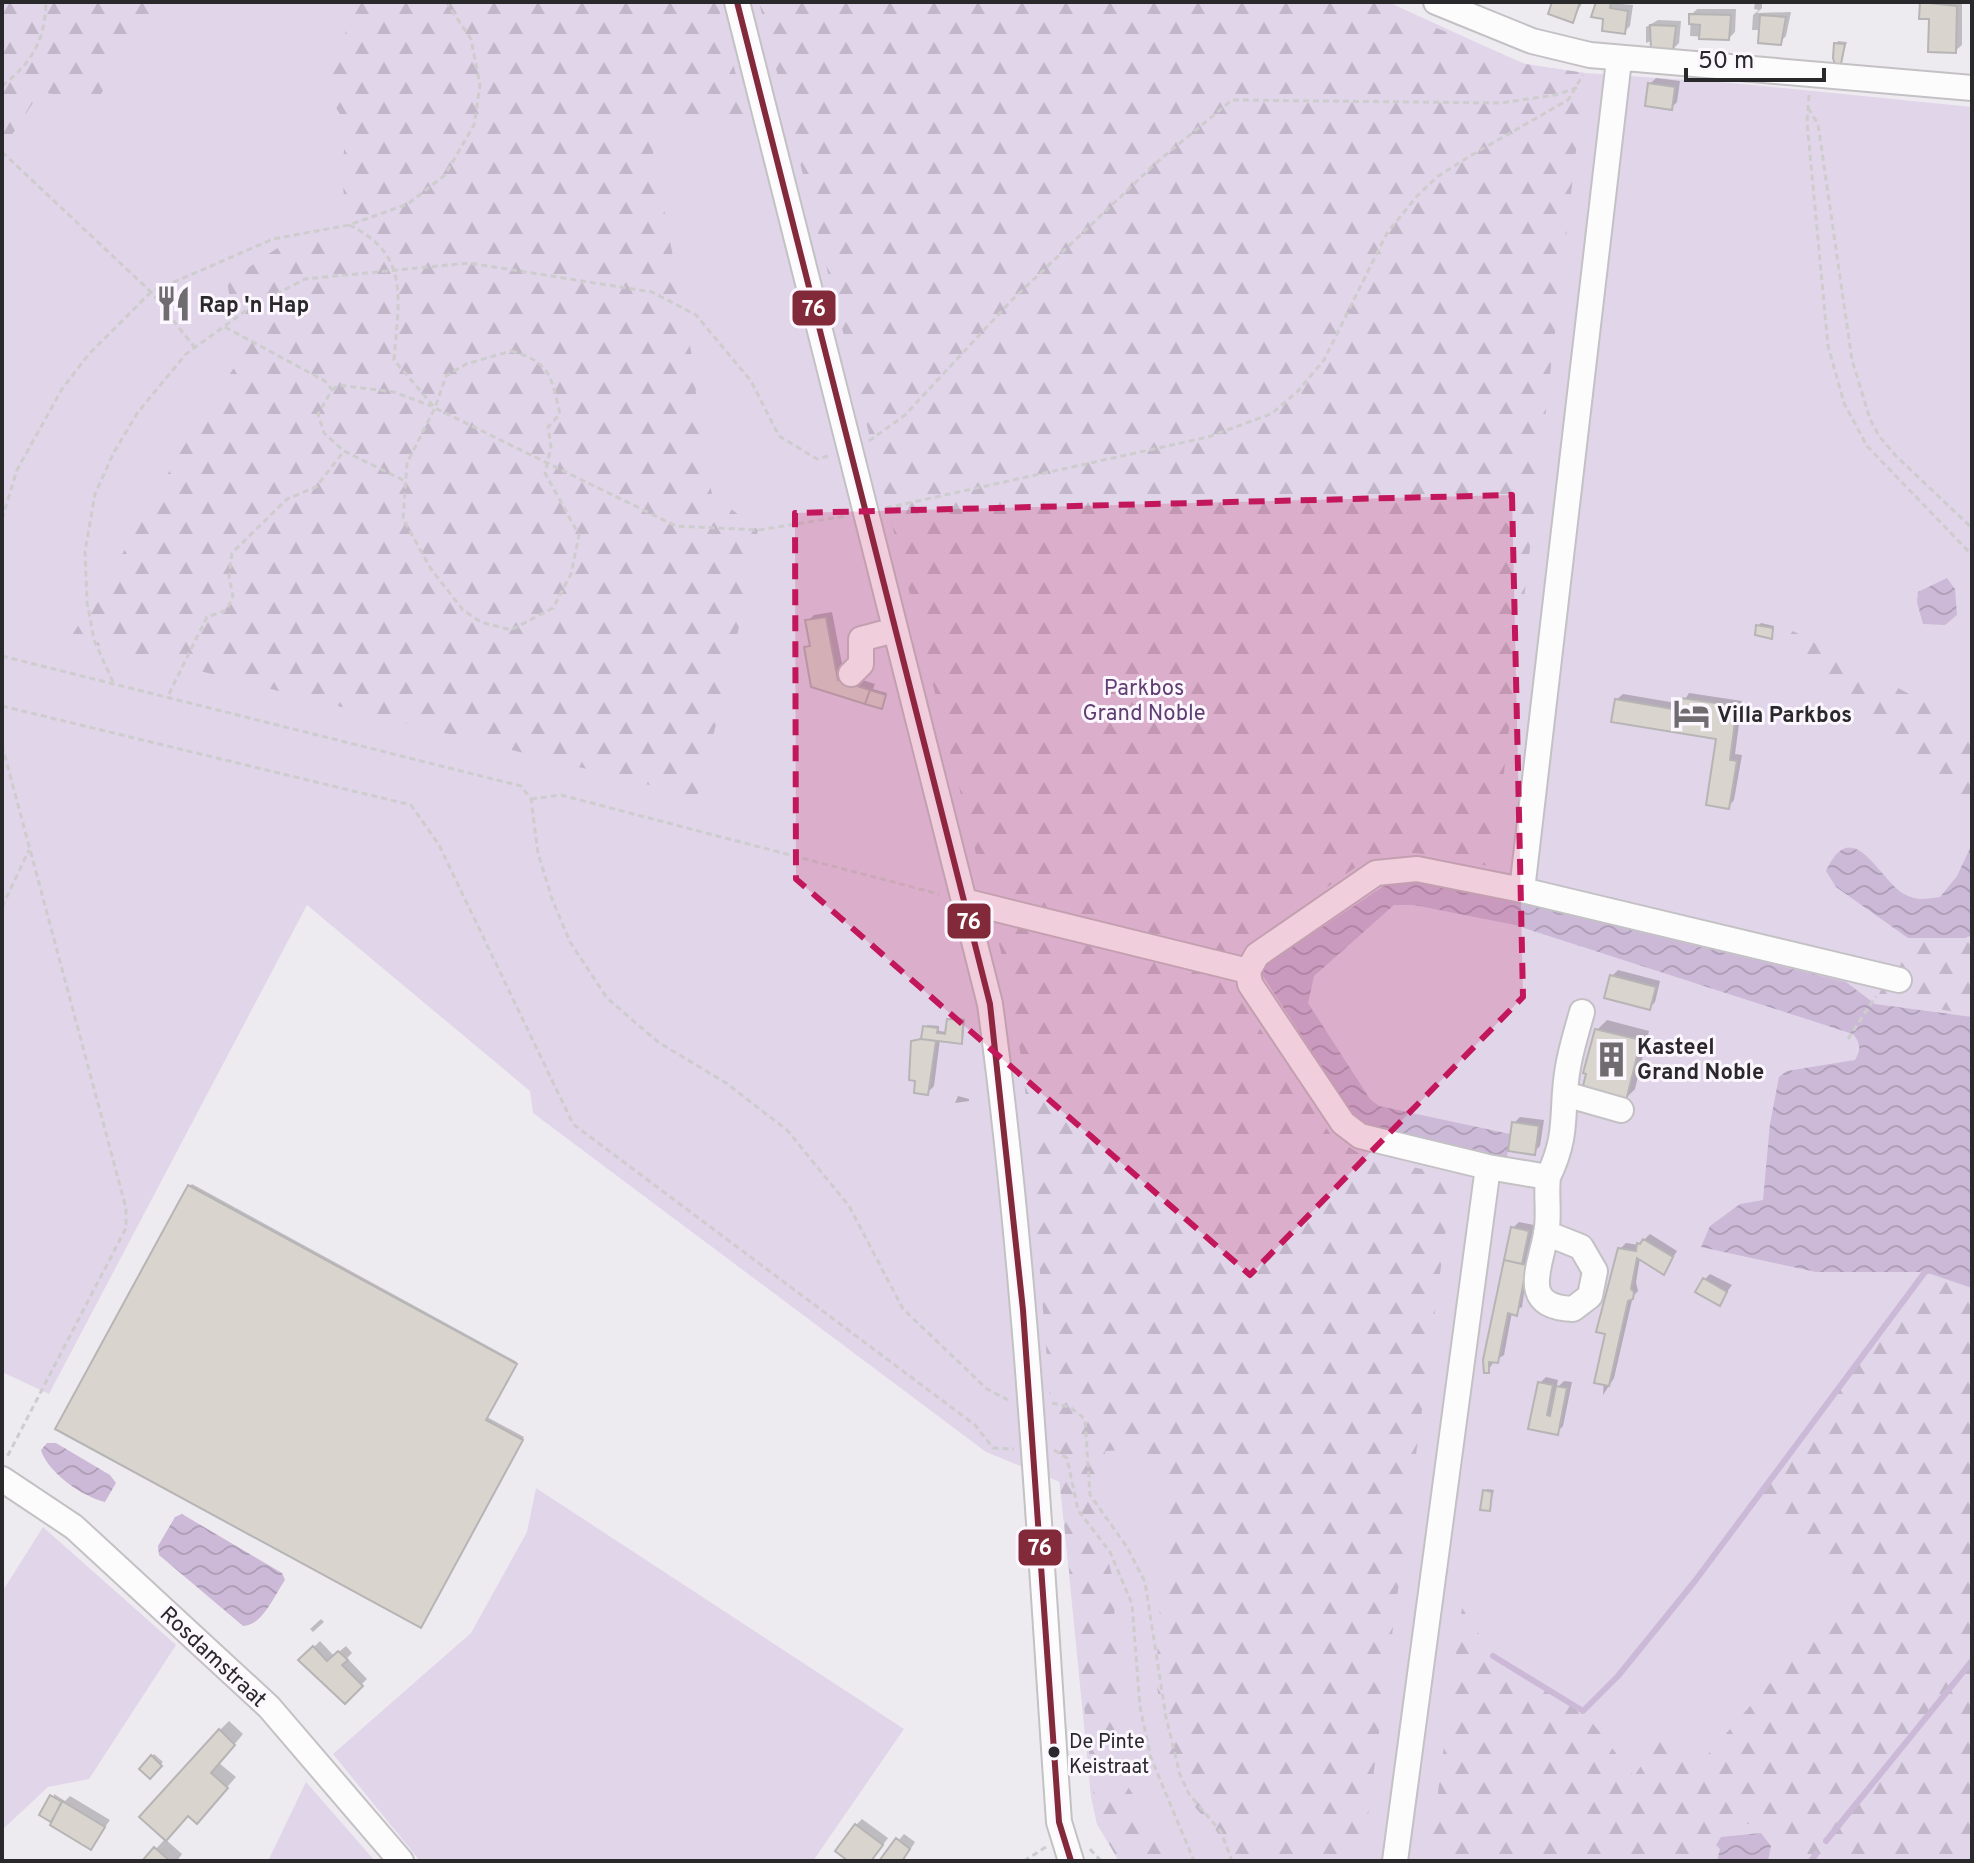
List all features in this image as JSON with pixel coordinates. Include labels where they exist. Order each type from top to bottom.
[{"type":"street","points":[[737,2],[990,1004],[1002,1091],[1032,1449],[1059,1847]]},
{"type":"street","points":[[1436,2],[1497,29],[1619,60],[1972,88]]},
{"type":"street","points":[[1522,890],[1619,60]]},
{"type":"street","points":[[851,674],[861,664],[861,639],[895,630]]},
{"type":"street","points":[[1548,1177],[1368,1140],[1343,1123],[1250,984],[1248,971],[1257,955],[1376,873],[1388,869],[1417,869],[1522,890],[1899,980]]},
{"type":"street","points":[[964,901],[1248,971]]},
{"type":"street","points":[[1546,1233],[1548,1177],[1558,1156],[1566,1118],[1568,1066],[1582,1012]]},
{"type":"street","points":[[1565,1094],[1621,1110]]},
{"type":"street","points":[[1395,1861],[1488,1167]]},
{"type":"street","name":"Rosdamstraat","points":[[2,1479],[74,1527],[269,1707],[401,1861]]},
{"type":"path","points":[[2,86],[23,69],[45,30],[46,2]]},
{"type":"path","points":[[2,519],[17,470],[62,389],[88,355],[151,292],[273,239],[349,225],[408,204],[445,175],[474,125],[480,85],[471,39],[446,2]]},
{"type":"path","points":[[405,481],[344,451],[324,433],[318,414],[332,390],[339,385],[394,392],[435,408],[676,526],[758,530],[865,512],[1208,437],[1271,414],[1298,391],[1324,360],[1387,233],[1417,196],[1437,177],[1568,100],[1579,87],[1590,55]]},
{"type":"path","points":[[113,682],[94,640],[87,602],[85,551],[95,494],[114,452],[138,412],[186,354],[248,309],[305,279],[469,263],[652,292],[696,315],[751,381],[779,436],[817,459],[850,451],[887,431],[1011,301],[1156,163],[1232,100],[1501,103],[1555,95],[1579,87]]},
{"type":"path","points":[[1972,528],[1896,456],[1879,436],[1870,419],[1852,360],[1818,124],[1808,108],[1828,346],[1840,393],[1867,446],[1972,555]]},
{"type":"path","points":[[2,152],[151,292],[196,349]]},
{"type":"path","points":[[349,225],[369,234],[396,268],[399,288],[394,360],[435,408]]},
{"type":"path","points":[[225,327],[325,381],[332,390]]},
{"type":"path","points":[[511,351],[534,358],[550,373],[560,414],[548,427],[551,447],[546,465],[550,486],[579,535],[571,574],[553,608],[511,630],[481,622],[463,610],[431,569],[403,519],[405,481],[414,444],[435,408],[446,376],[466,364],[511,351]]},
{"type":"path","points":[[168,695],[207,617],[227,610],[233,596],[229,577],[232,553],[287,499],[316,487],[344,451]]},
{"type":"path","points":[[2,656],[168,695],[521,786],[531,799],[538,853],[552,899],[570,942],[607,998],[658,1042],[726,1083],[787,1130],[849,1206],[903,1309],[987,1389],[1011,1401],[1061,1404],[1085,1419],[1090,1495],[1127,1547],[1145,1582],[1166,1717],[1180,1775],[1189,1794],[1221,1832],[1232,1861]]},
{"type":"path","points":[[2,706],[411,805],[439,845],[573,1124],[975,1425],[993,1448],[1053,1449],[1067,1458],[1078,1510],[1110,1552],[1132,1604],[1140,1707],[1151,1758],[1194,1861]]},
{"type":"path","points":[[2,745],[123,1193],[126,1228],[2,1466]]},
{"type":"path","points":[[531,799],[561,795],[964,901]]},
{"type":"path","points":[[2,907],[30,847]]},
{"type":"path","points":[[1848,1039],[1876,1001]]},
{"type":"path","points":[[1024,1861],[1059,1847]]},
{"type":"highlighted area","points":[[1512,495],[1523,997],[1250,1275],[796,879],[795,513]]},
{"type":"green space","name":"Parkbos Grand Noble","points":[[2,2],[1388,2],[1526,65],[1585,73],[1732,83],[1972,107],[1972,1861],[1119,1861],[1097,1824],[1091,1797],[1060,1482],[986,1452],[533,1113],[530,1091],[307,905],[49,1394],[2,1372]]},
{"type":"green space","points":[[2,2],[190,2],[144,18],[97,101],[40,92],[2,150]]},
{"type":"green space","points":[[348,2],[717,2],[748,121],[646,115],[695,372],[697,424],[712,494],[758,530],[731,667],[697,797],[70,638],[196,426],[241,358],[227,282],[279,247],[347,238],[342,169],[347,125],[315,75],[343,59]]},
{"type":"green space","points":[[759,2],[1372,2],[1526,64],[1585,73],[1493,867],[1415,853],[1369,858],[1245,944],[1231,967],[1234,990],[1331,1135],[1363,1156],[1453,1176],[1362,1861],[1228,1861],[1218,1833],[1186,1797],[1168,1756],[1156,1680],[1166,1500],[1145,1449],[1105,1451],[1097,1518],[1112,1575],[1126,1784],[1172,1851],[1175,1861],[1119,1861],[1097,1824],[1050,1396],[1025,1089],[1013,999]]},
{"type":"green space","points":[[1793,631],[1972,728],[1972,815],[1778,649]]},
{"type":"green space","points":[[1972,935],[1972,1015],[1877,998],[1908,938],[1937,940]]},
{"type":"green space","points":[[1925,1272],[1972,1288],[1972,1861],[1801,1861],[1783,1832],[1735,1821],[1713,1837],[1694,1861],[1429,1861],[1462,1608],[1493,1656],[1583,1711],[1634,1776],[1660,1739],[1697,1767],[1860,1580],[1757,1496]]},
{"type":"green space","points":[[536,1488],[904,1729],[813,1861],[420,1861],[333,1754],[471,1633],[527,1532]]},
{"type":"green space","points":[[43,1527],[176,1645],[89,1779],[48,1787],[2,1830],[2,1592]]},
{"type":"green space","points":[[306,1782],[375,1861],[268,1861]]},
{"type":"water","points":[[1947,578],[1955,589],[1957,615],[1945,625],[1923,624],[1917,602],[1918,592]]},
{"type":"water","points":[[1972,844],[1972,935],[1965,938],[1908,938],[1836,887],[1826,871],[1836,855],[1846,848],[1856,849],[1904,894],[1917,899],[1940,897],[1957,876]]},
{"type":"water","points":[[1390,882],[1416,882],[1520,903],[1846,982],[1875,1004],[1972,1017],[1972,1288],[1925,1272],[1816,1272],[1701,1247],[1710,1226],[1740,1204],[1763,1200],[1770,1124],[1779,1077],[1787,1071],[1855,1060],[1859,1047],[1856,1038],[1853,1034],[1515,925],[1414,905],[1394,905],[1314,976],[1308,1003],[1370,1099],[1379,1106],[1510,1134],[1507,1157],[1366,1126],[1353,1115],[1261,973],[1267,964]]},
{"type":"water","points":[[47,1443],[56,1443],[110,1475],[116,1483],[105,1502],[77,1489],[50,1467],[41,1450]]},
{"type":"water","points":[[182,1514],[282,1573],[285,1580],[256,1621],[243,1626],[159,1555],[158,1546],[175,1517]]},
{"type":"water","points":[[1761,1833],[1771,1846],[1768,1861],[1717,1861],[1720,1849],[1716,1845],[1721,1837]]},
{"type":"building","points":[[1552,2],[1580,2],[1573,23],[1548,14]]},
{"type":"building","points":[[1596,2],[1611,2],[1610,8],[1628,11],[1625,34],[1602,31],[1603,19],[1591,17]]},
{"type":"building","points":[[1920,2],[1957,6],[1956,53],[1928,52],[1929,19],[1919,19]]},
{"type":"building","points":[[1689,14],[1731,15],[1729,40],[1699,39],[1700,25],[1689,24]]},
{"type":"building","points":[[1760,15],[1786,17],[1781,45],[1758,43]]},
{"type":"building","points":[[1650,25],[1676,26],[1673,51],[1651,50]]},
{"type":"building","points":[[1834,43],[1845,44],[1841,64],[1835,64],[1833,58]]},
{"type":"building","points":[[1648,83],[1675,87],[1672,110],[1645,106]]},
{"type":"building","points":[[826,617],[838,680],[870,690],[865,704],[811,687],[804,647],[810,646],[805,620]]},
{"type":"building","points":[[1756,625],[1773,628],[1772,639],[1755,635]]},
{"type":"building","points":[[870,690],[886,695],[882,709],[865,704]]},
{"type":"building","points":[[1681,698],[1737,706],[1730,760],[1737,761],[1729,809],[1706,805],[1716,739],[1611,722],[1615,699],[1679,710]]},
{"type":"building","points":[[1610,975],[1656,987],[1650,1010],[1604,998]]},
{"type":"building","points":[[947,1019],[963,1020],[962,1044],[921,1039],[923,1026],[938,1028],[937,1033],[945,1034]]},
{"type":"building","name":"Kasteel Grand Noble","points":[[1595,1029],[1641,1040],[1626,1101],[1582,1090],[1586,1074],[1583,1073]]},
{"type":"building","points":[[911,1041],[936,1041],[928,1095],[914,1093],[915,1081],[909,1080]]},
{"type":"building","points":[[1512,1122],[1539,1126],[1535,1155],[1508,1151]]},
{"type":"building","points":[[188,1185],[517,1364],[486,1420],[523,1440],[421,1628],[55,1429]]},
{"type":"building","points":[[1511,1227],[1529,1231],[1522,1264],[1504,1260]]},
{"type":"building","points":[[1643,1239],[1673,1257],[1664,1275],[1637,1258],[1631,1289],[1633,1299],[1628,1301],[1609,1386],[1594,1383],[1605,1334],[1596,1332],[1618,1248],[1636,1251],[1637,1243],[1640,1244]]},
{"type":"building","points":[[1504,1260],[1527,1265],[1517,1316],[1508,1313],[1498,1363],[1489,1362],[1489,1373],[1484,1373],[1483,1360]]},
{"type":"building","points":[[1703,1278],[1727,1292],[1720,1306],[1695,1292]]},
{"type":"building","points":[[1538,1382],[1553,1385],[1547,1415],[1550,1416],[1556,1386],[1567,1388],[1558,1435],[1528,1429]]},
{"type":"building","points":[[1483,1490],[1492,1492],[1490,1511],[1480,1510]]},
{"type":"building","points":[[313,1646],[327,1661],[338,1651],[348,1660],[342,1665],[363,1686],[345,1704],[298,1660]]},
{"type":"building","points":[[219,1729],[235,1745],[211,1773],[228,1788],[197,1824],[188,1816],[166,1841],[139,1817]]},
{"type":"building","points":[[151,1755],[162,1766],[150,1779],[139,1769]]},
{"type":"building","points":[[50,1795],[62,1802],[51,1822],[39,1815]]},
{"type":"building","points":[[62,1801],[105,1827],[91,1850],[50,1825]]},
{"type":"building","points":[[855,1824],[883,1845],[871,1861],[848,1861],[835,1851]]},
{"type":"building","points":[[896,1838],[910,1849],[902,1861],[879,1861]]},
{"type":"building","points":[[154,1847],[170,1861],[142,1861]]},
{"type":"waterway","points":[[1493,1656],[1583,1711],[1618,1676],[1695,1581],[1925,1272]]},
{"type":"waterway","points":[[1826,1841],[1972,1661]]},
{"type":"waterway","points":[[1811,1861],[1816,1854]]},
{"type":"transit line","name":"76","points":[[737,2],[990,1004],[1023,1310],[1059,1822],[1071,1861]]},
{"type":"place","name":"Rap 'n Hap","points":[[173,304]]},
{"type":"place","name":"Villa Parkbos","points":[[1691,714]]},
{"type":"place","name":"Kasteel Grand Noble","points":[[1611,1059]]},
{"type":"place","name":"De Pinte Keistraat","points":[[1054,1752]]}]
